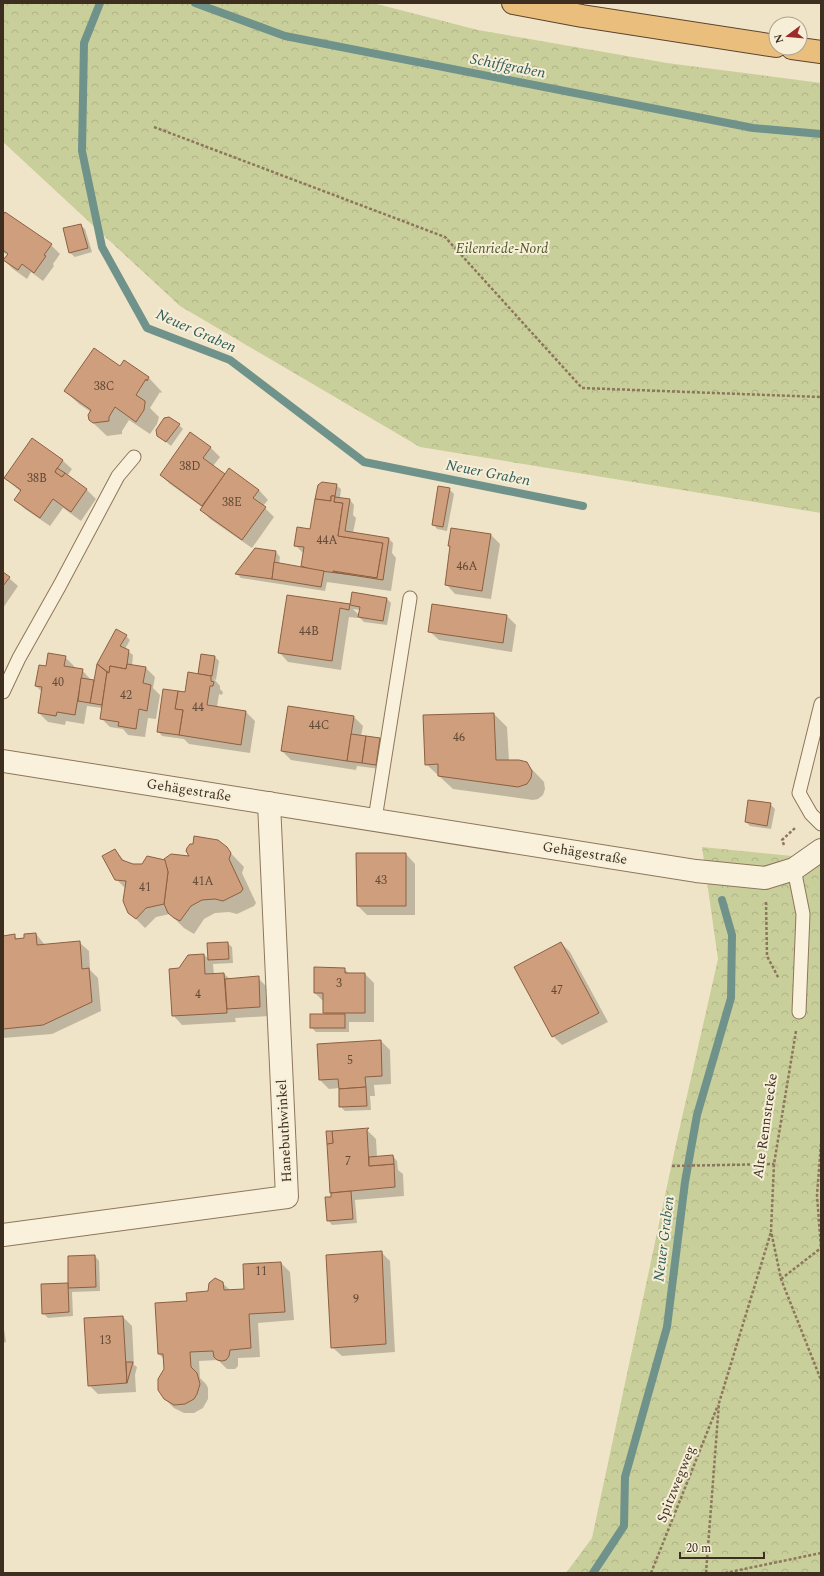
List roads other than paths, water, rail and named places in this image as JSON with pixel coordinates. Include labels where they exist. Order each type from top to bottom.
[{"type":"highway","points":[[513,3],[582,16],[768,45]]},
{"type":"highway","points":[[808,50],[821,52]]},
{"type":"street","name":"Gehägestraße","points":[[3,761],[696,871],[765,878],[794,868],[821,850]]},
{"type":"street","name":"Hanebuthwinkel","points":[[3,1235],[287,1197],[269,803]]},
{"type":"lane","points":[[3,692],[19,658],[57,591],[118,476],[134,457]]},
{"type":"lane","points":[[376,820],[410,598]]},
{"type":"lane","points":[[821,704],[799,793],[811,814],[821,824]]},
{"type":"lane","points":[[794,868],[803,914],[799,1012]]},
{"type":"waterway","name":"Neuer Graben","points":[[100,3],[84,43],[82,151],[102,247],[147,328],[230,360],[364,462],[583,506]]},
{"type":"waterway","name":"Schiffgraben","points":[[195,3],[285,36],[753,128],[821,134]]},
{"type":"waterway","name":"Neuer Graben","points":[[593,1573],[624,1526],[625,1477],[667,1327],[685,1182],[697,1115],[731,998],[732,935],[722,900]]},
{"type":"park label","name":"Eilenriede-Nord","points":[[502,248]]}]
